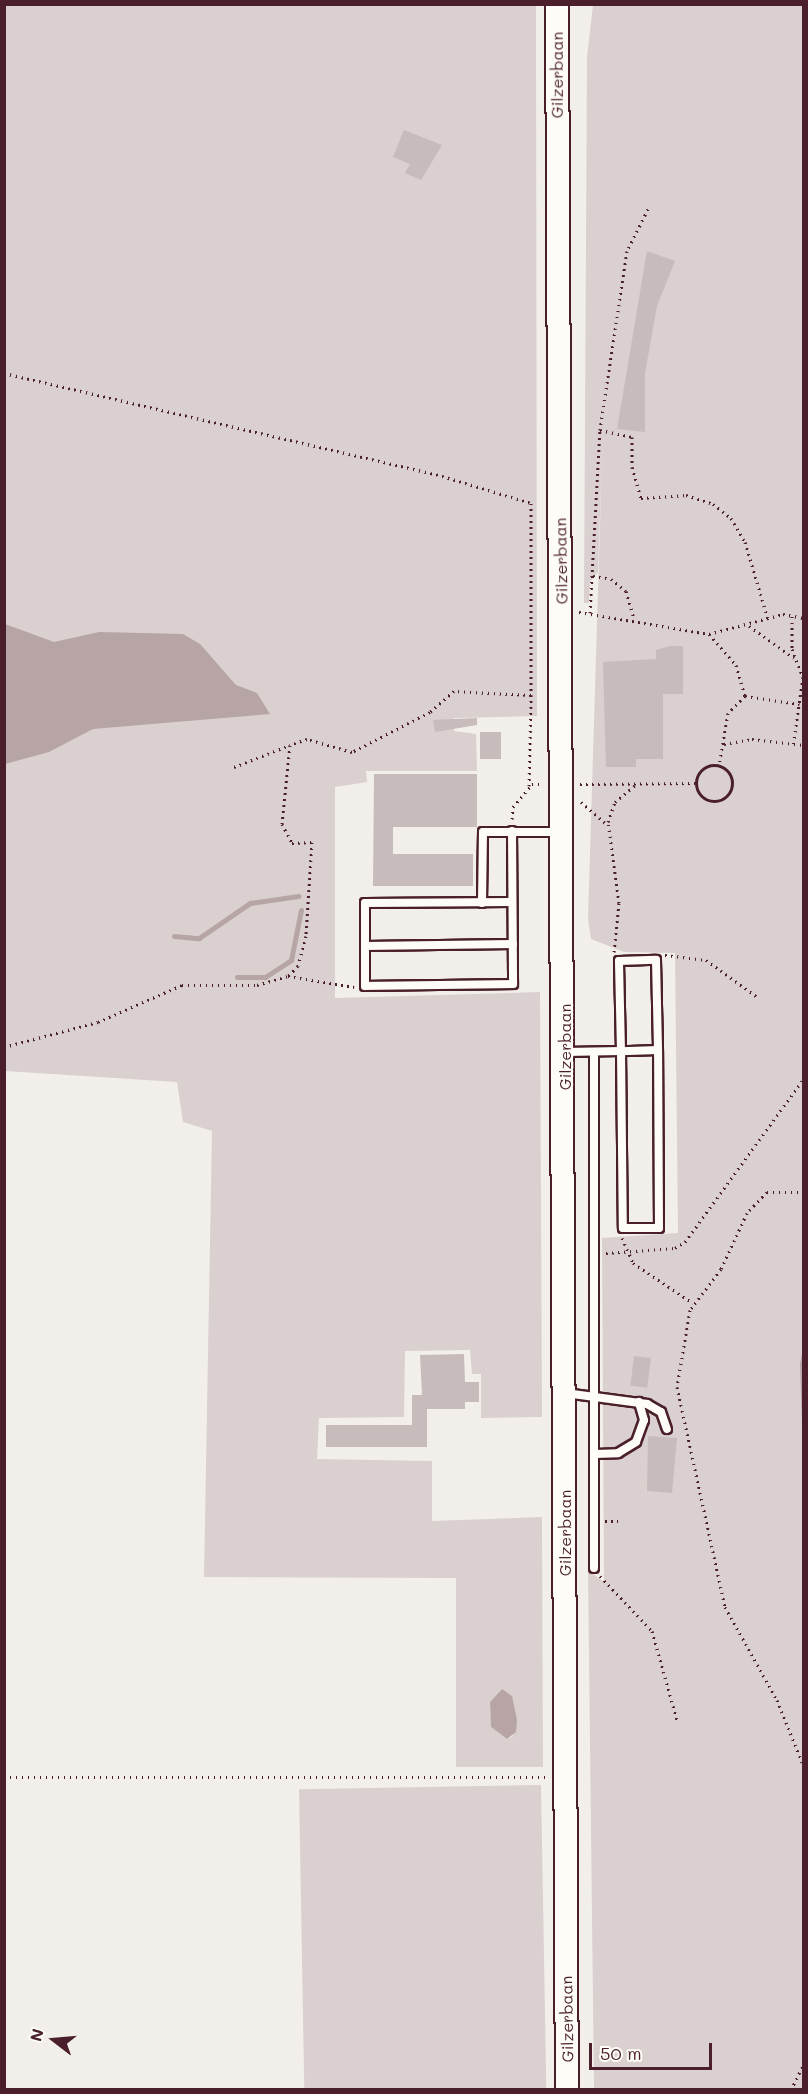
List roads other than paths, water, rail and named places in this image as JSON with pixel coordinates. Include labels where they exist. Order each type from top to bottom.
[{"type":"street","name":"Gilzerbaan","points":[[556,4],[564,832],[567,2090]]},
{"type":"lane","points":[[512,831],[513,984],[365,986],[365,903],[512,902]]},
{"type":"lane","points":[[482,903],[483,832],[564,832]]},
{"type":"lane","points":[[365,946],[513,944]]},
{"type":"lane","points":[[656,960],[658,1050],[659,1228],[623,1228],[619,961],[656,960]]},
{"type":"lane","points":[[565,1052],[658,1050]]},
{"type":"lane","points":[[594,1052],[594,1568]]},
{"type":"lane","points":[[565,1393],[639,1402],[658,1409],[667,1429]]},
{"type":"lane","points":[[595,1454],[618,1453],[636,1442],[644,1420],[639,1402]]},
{"type":"waterway","points":[[174,936],[199,938],[250,903],[299,896]]},
{"type":"waterway","points":[[237,977],[265,977],[291,960],[301,910]]}]
